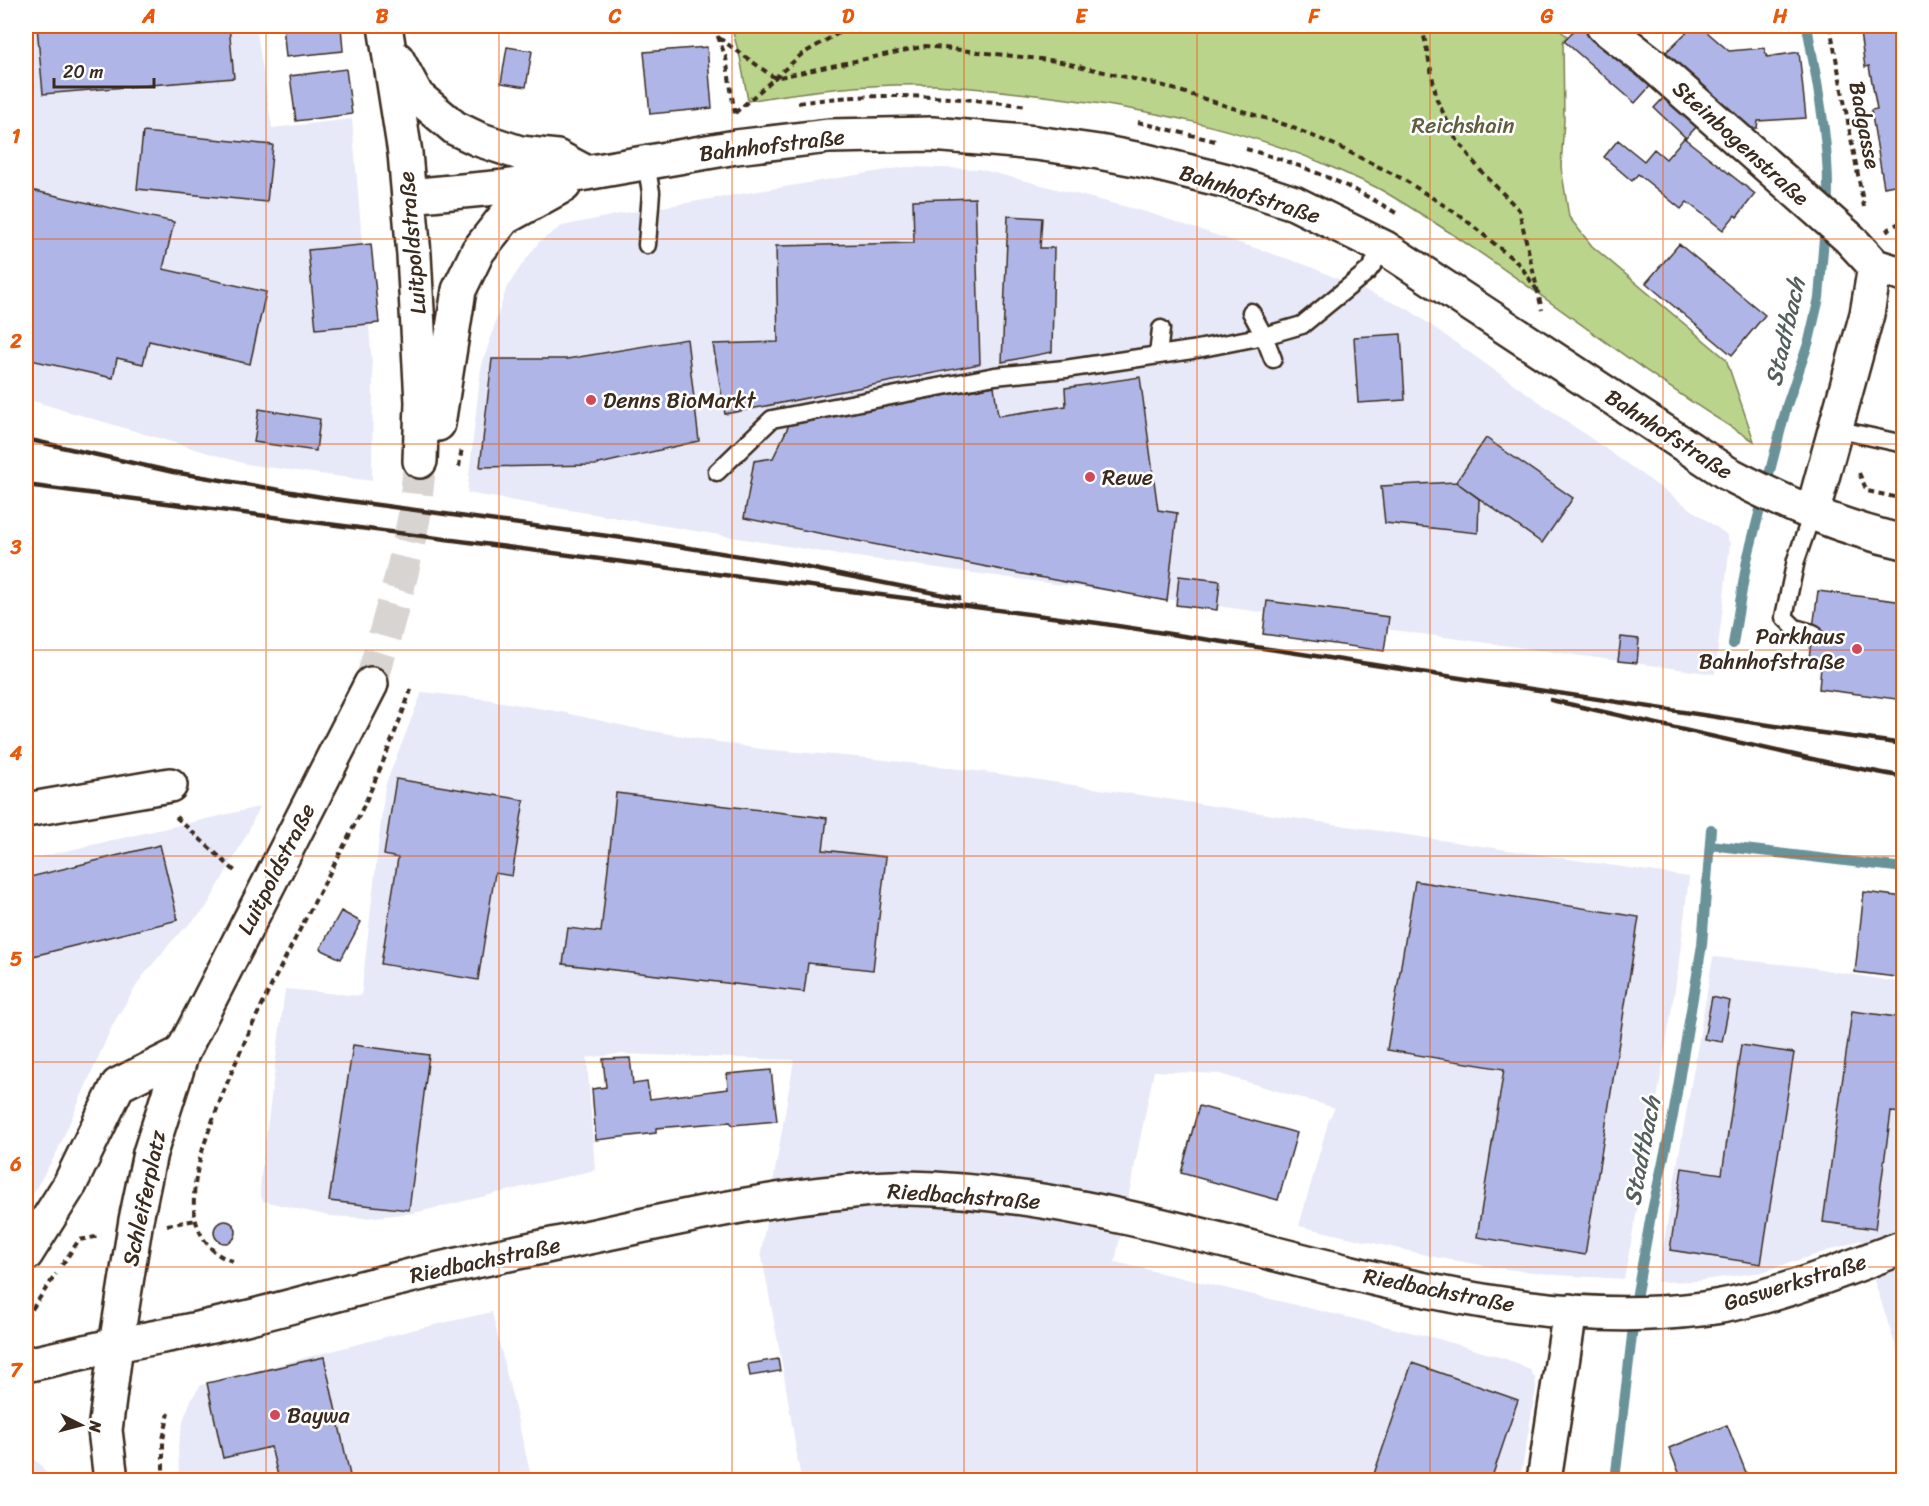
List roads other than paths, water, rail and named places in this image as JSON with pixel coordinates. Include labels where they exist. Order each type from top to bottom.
[{"type":"street","name":"Steinbogenstraße","points":[[1603,26],[1653,65],[1808,203],[1857,227],[1889,271],[1867,314],[1835,429],[1798,508]]},
{"type":"street","points":[[386,32],[417,96],[455,128],[478,139],[520,153],[557,157],[587,173]]},
{"type":"street","name":"Luitpoldstraße","points":[[386,32],[405,153],[409,196],[420,340],[422,402],[420,461],[437,426],[459,290],[478,251],[504,218],[587,173]]},
{"type":"street","name":"Bahnhofstraße","points":[[409,196],[505,187],[736,147],[829,136],[932,134],[1036,143],[1146,161],[1227,181],[1294,203],[1385,248],[1727,474],[1798,508],[1851,529],[1904,542]]},
{"type":"street","name":"Luitpoldstraße","points":[[182,1053],[371,684]]},
{"type":"street","points":[[26,810],[158,787]]},
{"type":"street","points":[[26,1254],[70,1184],[118,1084],[182,1053]]},
{"type":"street","name":"Schleiferplatz","points":[[111,1480],[105,1430],[136,1220],[150,1153],[182,1053]]},
{"type":"street","name":"Riedbachstraße","points":[[116,1345],[226,1323],[407,1276],[687,1216],[783,1199],[900,1188],[990,1193],[1054,1203],[1145,1222],[1430,1292],[1499,1304],[1612,1313]]},
{"type":"street","name":"Gaswerkstraße","points":[[1612,1313],[1658,1313],[1737,1304],[1800,1285],[1904,1247]]},
{"type":"street","points":[[1544,1480],[1570,1311]]},
{"type":"street","points":[[26,1365],[116,1345]]},
{"type":"lane","points":[[646,163],[651,192],[647,245]]},
{"type":"lane","points":[[717,472],[772,419],[995,376],[1065,369],[1158,355],[1193,358],[1302,325],[1368,271],[1385,248]]},
{"type":"lane","points":[[1251,312],[1264,336],[1272,359]]},
{"type":"lane","points":[[1158,355],[1161,328]]},
{"type":"lane","points":[[1835,429],[1904,444]]},
{"type":"lane","points":[[1798,508],[1796,560],[1784,617],[1795,628],[1813,633]]},
{"type":"waterway","name":"Stadtbach","points":[[1807,26],[1826,143],[1827,211]]},
{"type":"waterway","name":"Stadtbach","points":[[1733,644],[1747,560],[1787,405],[1809,341],[1819,298],[1825,226]]},
{"type":"waterway","name":"Stadtbach","points":[[1615,1480],[1637,1293],[1651,1215],[1673,1116],[1702,945],[1711,829]]},
{"type":"waterway","points":[[1710,845],[1904,868]]},
{"type":"tunnel","points":[[371,684],[402,573],[414,518],[420,461]]},
{"type":"railway","points":[[26,439],[173,472],[334,499],[652,542],[784,563],[959,598]]},
{"type":"railway","points":[[26,485],[1098,623],[1904,744]]},
{"type":"railway","points":[[1551,700],[1830,763],[1904,777]]},
{"type":"place","name":"Denns BioMarkt","points":[[591,400]]},
{"type":"place","name":"Rewe","points":[[1090,477]]},
{"type":"place","name":"Parkhaus Bahnhofstraße","points":[[1857,649]]},
{"type":"place","name":"Baywa","points":[[275,1415]]},
{"type":"park label","name":"Reichshain","points":[[1463,125]]}]
